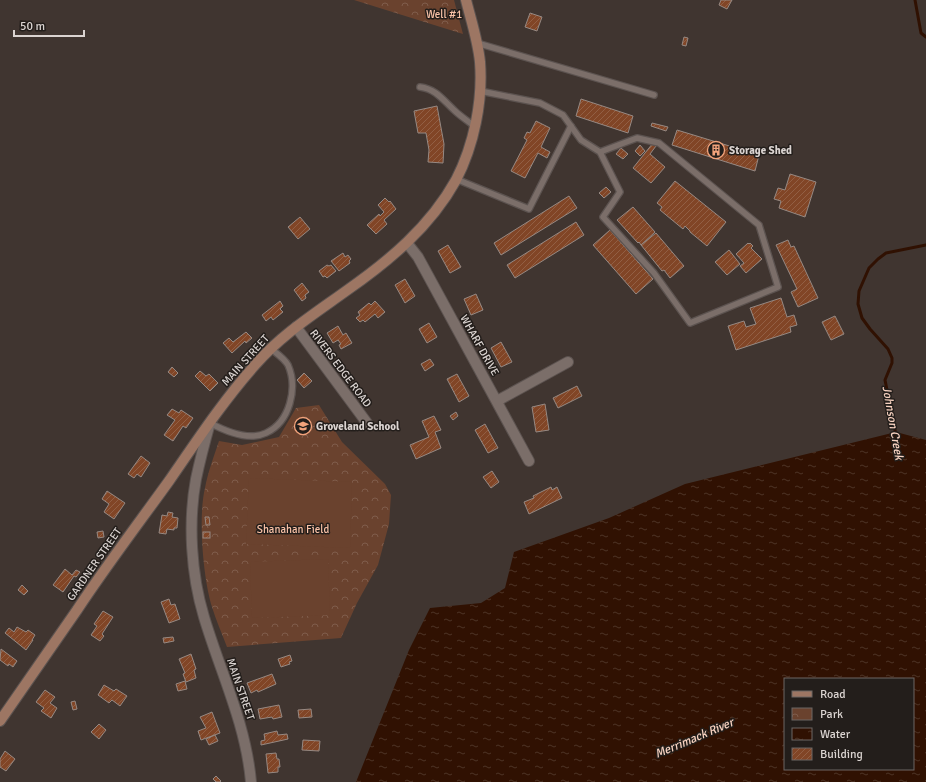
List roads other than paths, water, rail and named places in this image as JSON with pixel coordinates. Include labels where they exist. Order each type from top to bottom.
[{"type":"main road","name":"MAIN STREET","points":[[210,423],[232,392],[270,348],[296,327],[374,270],[407,243],[425,225],[456,180],[469,147],[480,91],[480,61],[477,42],[466,0]]},
{"type":"main road","name":"GARDNER STREET","points":[[0,721],[77,609],[210,423]]},
{"type":"street","name":"WHARF DRIVE","points":[[407,243],[418,257],[529,461]]},
{"type":"street","name":"RIVERS EDGE ROAD","points":[[296,327],[367,422]]},
{"type":"street","points":[[497,401],[568,362]]},
{"type":"street","name":"MAIN STREET","points":[[210,423],[196,480],[193,512],[193,563],[198,593],[204,615],[245,738],[250,764],[251,782]]},
{"type":"lane","points":[[477,42],[654,95]]},
{"type":"lane","points":[[420,87],[427,88],[435,92],[474,126]]},
{"type":"lane","points":[[480,91],[540,103],[563,115],[580,140],[600,152],[620,192],[603,217],[654,273],[690,323],[778,287],[759,225],[659,143],[637,138],[600,152]]},
{"type":"lane","points":[[456,180],[529,209],[571,126]]},
{"type":"lane","points":[[210,423],[224,430],[251,436],[266,433],[275,427],[290,405],[293,393],[292,378],[287,365],[281,356],[270,348]]},
{"type":"water","name":"Merrimack River","points":[[896,432],[926,440],[926,782],[356,782],[409,650],[430,608],[481,603],[505,588],[514,552],[609,518],[685,484]]},
{"type":"waterway","points":[[915,0],[921,33],[926,37]]},
{"type":"waterway","name":"Johnson Creek","points":[[896,435],[885,380],[892,363],[892,358],[888,349],[862,318],[858,304],[859,291],[869,268],[886,253],[926,245]]},
{"type":"place","name":"Storage Shed","points":[[716,150]]},
{"type":"place","name":"Groveland School","points":[[303,426]]},
{"type":"park label","name":"Well #1","points":[[444,14]]},
{"type":"park label","name":"Shanahan Field","points":[[293,529]]}]
